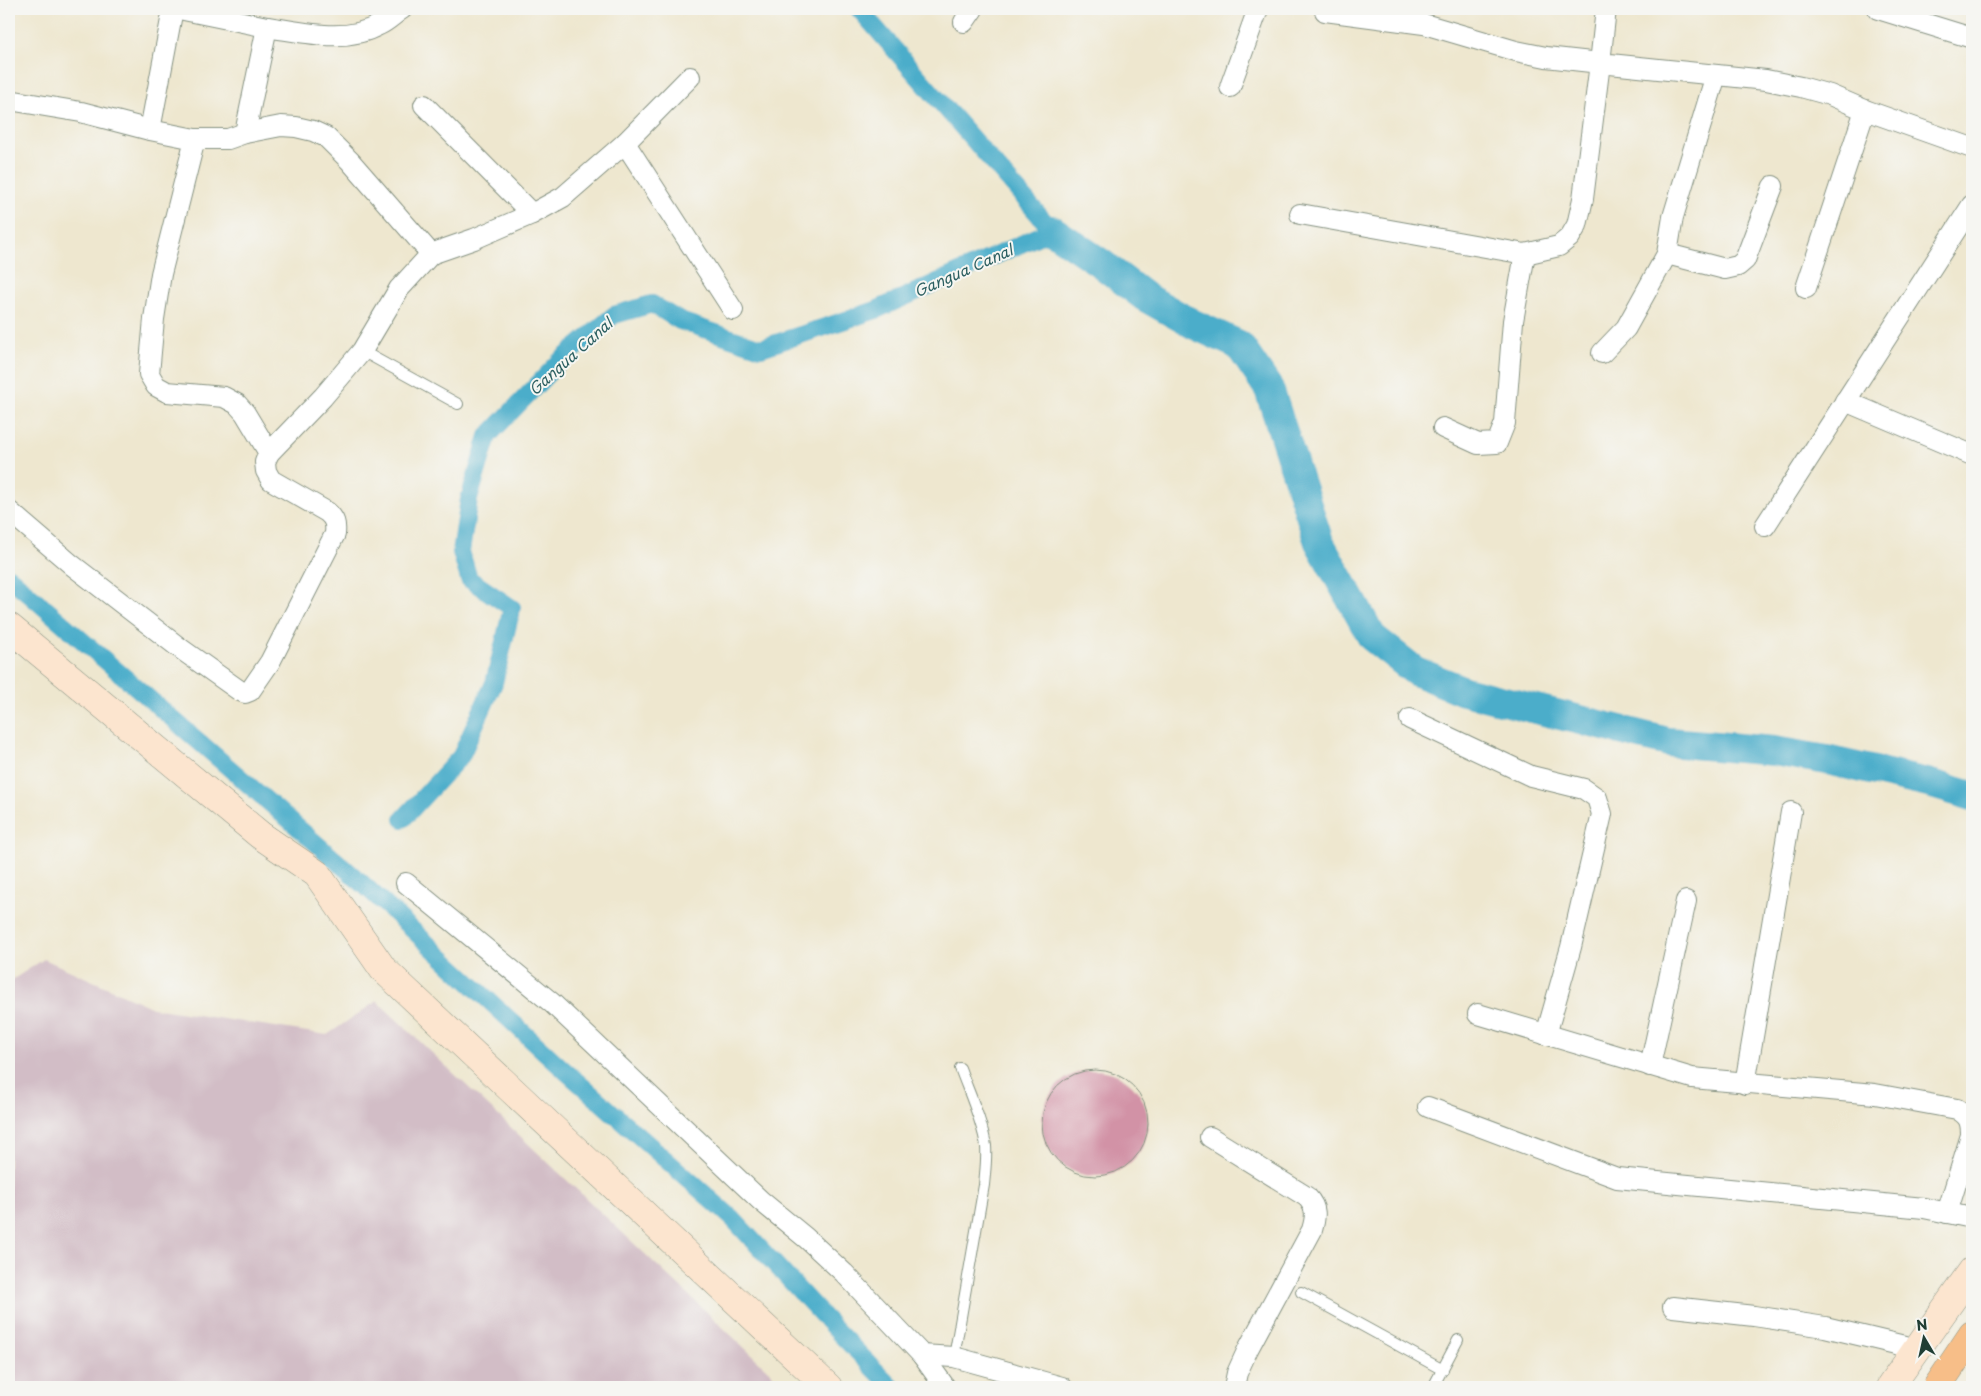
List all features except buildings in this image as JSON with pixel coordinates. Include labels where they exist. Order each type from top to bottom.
[{"type":"highway","points":[[1937,1387],[1972,1335]]},
{"type":"street","points":[[150,130],[173,9]]},
{"type":"street","points":[[178,9],[267,27],[315,34],[347,35],[378,26],[402,9]]},
{"type":"street","points":[[1230,87],[1258,9]]},
{"type":"street","points":[[1300,214],[1525,254],[1559,246],[1570,237],[1577,225],[1583,199],[1606,9]]},
{"type":"street","points":[[1878,9],[1972,38]]},
{"type":"street","points":[[1325,11],[1424,24],[1516,51],[1546,57],[1766,80],[1801,87],[1830,95],[1865,110],[1972,148]]},
{"type":"street","points":[[245,133],[267,27]]},
{"type":"street","points":[[1602,353],[1626,328],[1666,254],[1673,217],[1716,75]]},
{"type":"street","points":[[9,511],[72,565],[181,649],[240,691],[248,692],[253,689],[270,662],[336,534],[336,524],[333,517],[327,512],[271,480],[266,471],[269,453],[323,397],[362,351],[399,289],[430,254],[474,239],[532,214],[563,197],[625,143],[690,77]]},
{"type":"street","points":[[9,100],[81,112],[150,130],[195,139],[228,139],[245,133],[281,126],[313,131],[326,138],[350,161],[430,254]]},
{"type":"street","points":[[424,106],[532,214]]},
{"type":"street","points":[[1806,288],[1865,110]]},
{"type":"street","points":[[195,139],[161,274],[153,326],[149,374],[156,386],[167,392],[224,398],[237,404],[269,453]]},
{"type":"street","points":[[625,143],[733,310]]},
{"type":"street","points":[[1666,254],[1726,269],[1738,266],[1745,260],[1773,186]]},
{"type":"street","points":[[1765,526],[1972,205]]},
{"type":"street","points":[[1443,428],[1478,444],[1497,443],[1505,423],[1513,321],[1525,254]]},
{"type":"street","points":[[1845,402],[1972,455]]},
{"type":"street","points":[[9,627],[260,835],[317,874],[383,969],[828,1387]]},
{"type":"street","points":[[1410,719],[1531,776],[1584,789],[1597,798],[1600,804],[1602,814],[1571,947],[1546,1035]]},
{"type":"street","points":[[1745,1084],[1791,812]]},
{"type":"street","points":[[406,883],[572,1021],[761,1201],[806,1238],[844,1273],[922,1355],[945,1387]]},
{"type":"street","points":[[1650,1066],[1686,901]]},
{"type":"street","points":[[1478,1014],[1692,1078],[1875,1094],[1957,1109],[1967,1115],[1971,1123],[1971,1135],[1947,1213]]},
{"type":"street","points":[[1428,1107],[1617,1178],[1924,1208],[1972,1218]]},
{"type":"street","points":[[1210,1137],[1307,1197],[1315,1210],[1316,1218],[1312,1230],[1248,1349],[1234,1387]]},
{"type":"street","points":[[1890,1387],[1972,1271]]},
{"type":"street","points":[[1673,1307],[1754,1316],[1825,1328],[1917,1349]]},
{"type":"street","points":[[922,1355],[954,1357],[1062,1387]]},
{"type":"lane","points":[[362,351],[458,404]]},
{"type":"lane","points":[[954,1357],[984,1186],[986,1162],[986,1147],[982,1129],[960,1068]]},
{"type":"lane","points":[[1301,1292],[1443,1370]]},
{"type":"lane","points":[[1434,1387],[1458,1340]]},
{"type":"shaded area","points":[[44,959],[153,1008],[327,1035],[377,1001],[786,1387],[9,1387],[9,982]]},
{"type":"waterway","name":"Gangua Canal","points":[[403,819],[461,756],[494,683],[512,608],[469,579],[461,552],[469,499],[488,436],[560,361],[614,315],[652,304],[680,321],[761,348],[876,310],[1052,230],[859,9]]},
{"type":"waterway","points":[[1052,230],[1102,264],[1145,297],[1193,324],[1239,345],[1269,389],[1319,542],[1372,637],[1415,671],[1464,691],[1668,742],[1774,751],[1827,760],[1932,784],[1972,796]]},
{"type":"waterway","points":[[9,577],[363,884],[563,1069],[732,1218],[834,1328],[892,1387]]}]
